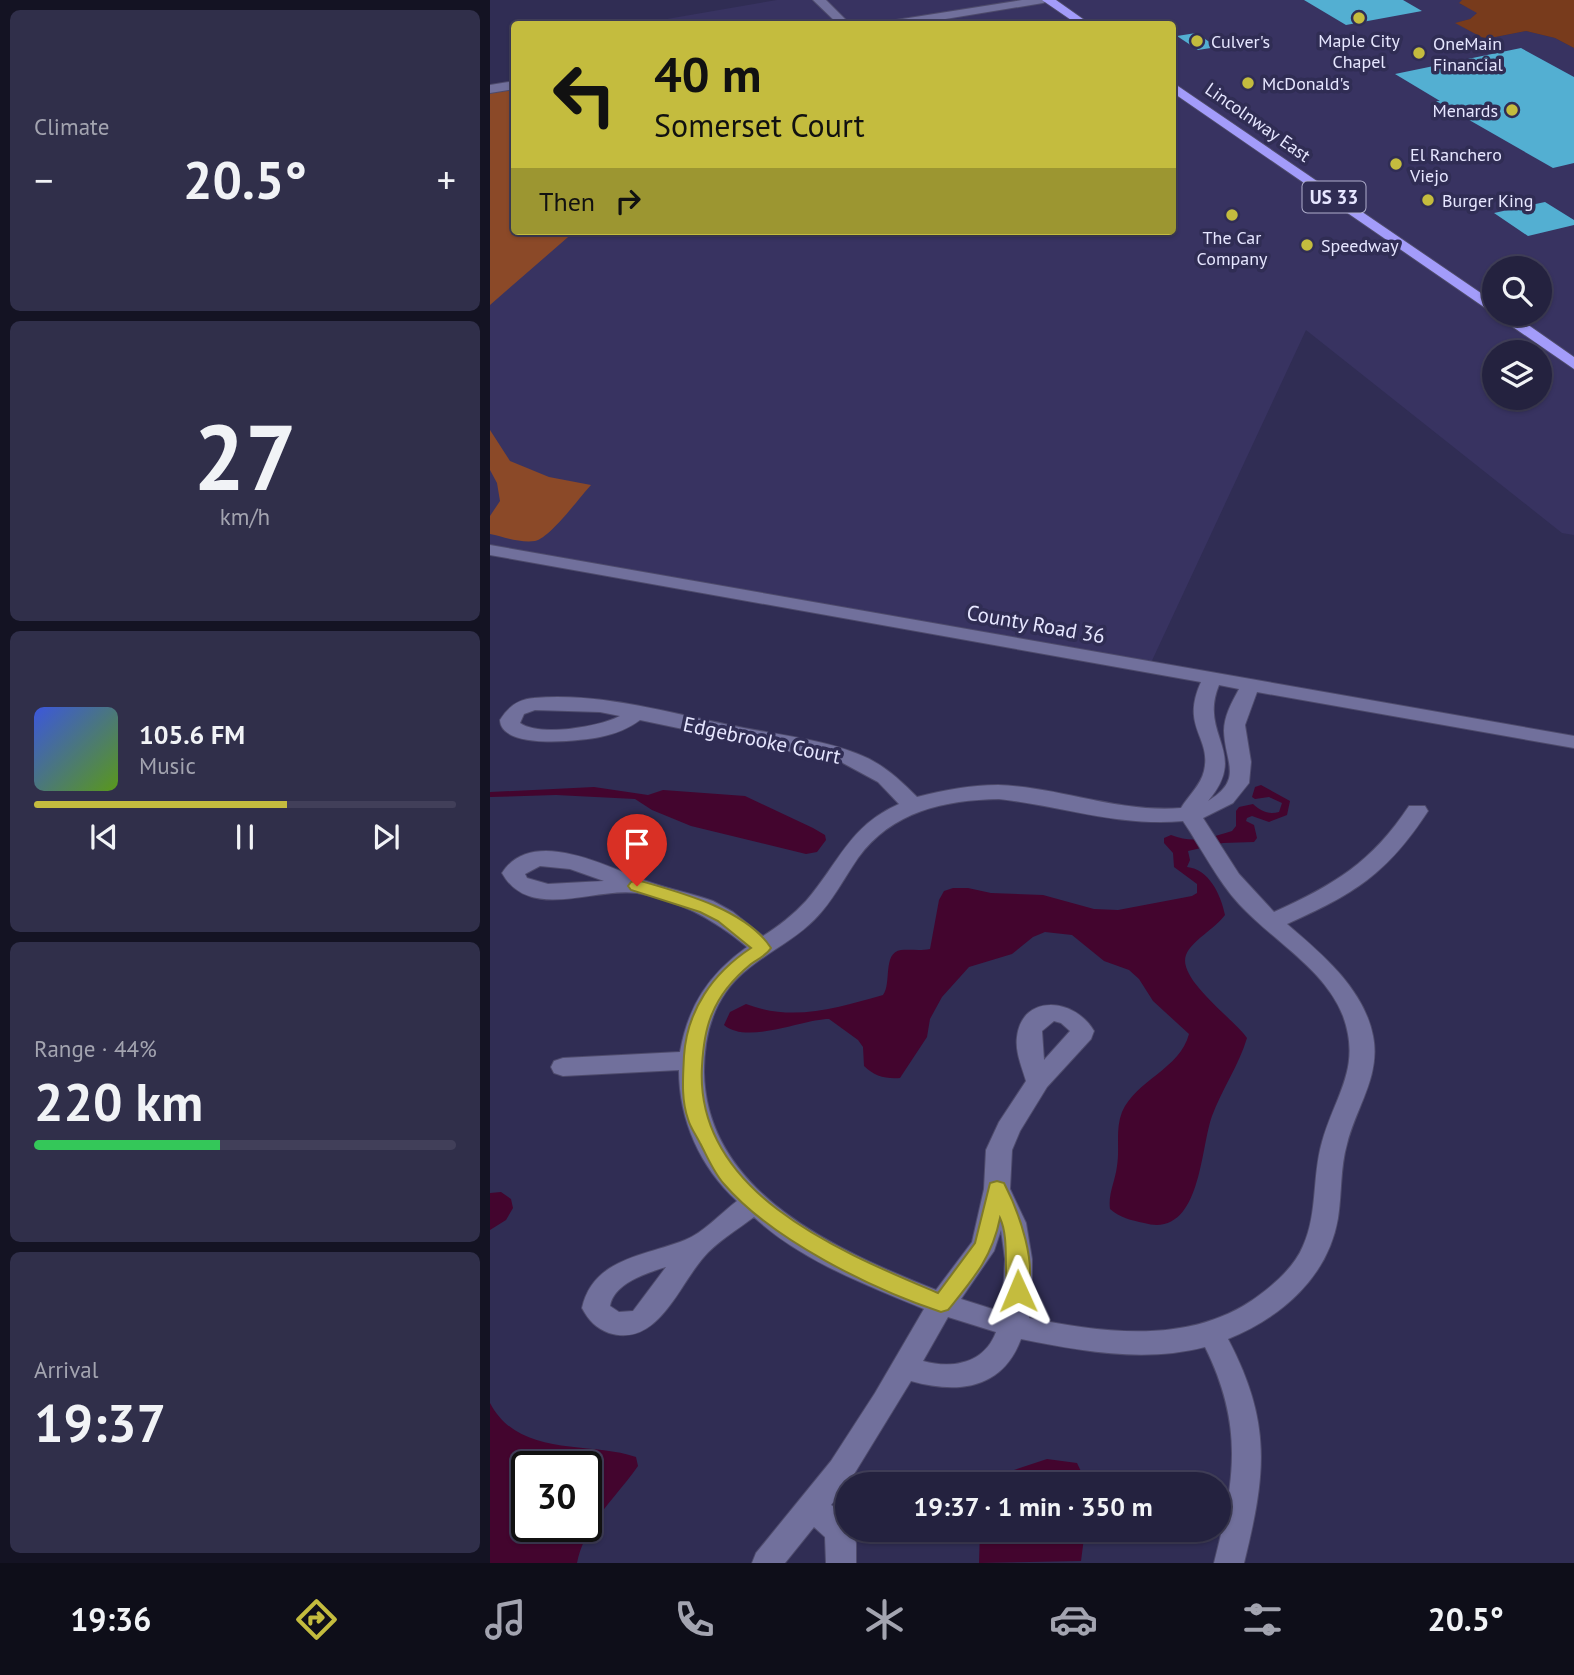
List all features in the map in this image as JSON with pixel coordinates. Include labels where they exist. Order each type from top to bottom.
[{"type":"highway","points":[[1046,0],[1079,21]]},
{"type":"highway","name":"Lincolnway East","points":[[1176,89],[1482,301]]},
{"type":"highway","points":[[1519,326],[1574,364]]},
{"type":"street","points":[[819,0],[841,21]]},
{"type":"street","points":[[915,21],[1046,0]]},
{"type":"street","points":[[490,89],[511,86]]},
{"type":"street","name":"County Road 36","points":[[490,550],[1574,742]]},
{"type":"street","points":[[1189,814],[1193,803],[1209,788],[1215,770],[1215,749],[1202,719],[1204,699],[1213,678]]},
{"type":"street","points":[[1189,814],[1227,874],[1271,922],[1337,985],[1349,1002],[1362,1034],[1363,1065],[1356,1094],[1335,1142],[1325,1221],[1310,1260],[1279,1295],[1238,1322],[1212,1333],[1166,1342],[1135,1344],[1096,1341],[1015,1325],[941,1304],[837,1257],[799,1235],[754,1202],[729,1177],[697,1120],[691,1086],[697,1030],[711,996],[730,973],[803,918],[866,834],[892,815],[960,794],[999,792],[1037,796],[1137,817],[1206,812],[1226,799],[1237,784],[1241,763],[1234,728],[1251,684]]},
{"type":"street","name":"Edgebrooke Court","points":[[637,713],[613,728],[584,733],[529,734],[510,725],[510,720],[517,710],[533,704],[600,706],[637,713],[809,747],[848,757],[885,777],[915,806]]},
{"type":"street","points":[[1271,922],[1324,898],[1374,868],[1397,843],[1417,811]]},
{"type":"street","points":[[637,886],[724,916],[763,948]]},
{"type":"street","points":[[563,1067],[693,1060]]},
{"type":"street","points":[[767,1563],[789,1533],[812,1509],[866,1433],[941,1304],[985,1244],[997,1189],[999,1150],[1014,1118],[1038,1081]]},
{"type":"street","points":[[905,1368],[939,1378],[964,1377],[979,1372],[990,1365],[1015,1325],[1018,1259],[1014,1226],[997,1189]]},
{"type":"street","points":[[695,1248],[754,1202]]},
{"type":"street","points":[[1212,1333],[1235,1382],[1247,1439],[1245,1493],[1229,1563]]},
{"type":"street","points":[[812,1509],[834,1523],[840,1533],[841,1563]]},
{"type":"shaded area","points":[[777,0],[1462,0],[1460,4],[1478,12],[1470,19],[1456,23],[1485,39],[1526,31],[1555,38],[1574,48],[1574,535],[1562,533],[1306,330],[1149,667],[490,550],[490,148],[511,221],[511,235],[1176,235],[1176,21],[655,21]]},
{"type":"shaded area","points":[[1462,0],[1574,0],[1574,48],[1555,38],[1526,31],[1485,39],[1455,23],[1470,19],[1477,13],[1459,3]]},
{"type":"shaded area","points":[[511,86],[511,235],[570,235],[490,305],[490,89]]},
{"type":"shaded area","points":[[490,430],[510,461],[549,477],[591,485],[548,533],[535,541],[490,534],[490,516],[500,501],[497,483],[490,470]]},
{"type":"shaded area","points":[[1261,785],[1290,801],[1287,815],[1269,822],[1252,816],[1247,818],[1246,821],[1254,825],[1257,838],[1254,842],[1223,843],[1188,851],[1190,860],[1187,867],[1202,873],[1213,884],[1225,915],[1189,950],[1186,965],[1198,987],[1247,1038],[1212,1116],[1195,1188],[1177,1218],[1163,1224],[1130,1220],[1110,1209],[1110,1198],[1118,1159],[1122,1112],[1137,1091],[1177,1056],[1189,1034],[1153,1001],[1139,979],[1129,970],[1104,961],[1072,935],[1045,932],[1033,937],[1012,954],[969,967],[942,997],[930,1019],[927,1037],[900,1078],[880,1076],[864,1066],[863,1047],[858,1040],[829,1019],[760,1032],[734,1030],[724,1025],[730,1012],[746,1004],[781,1012],[815,1011],[883,995],[889,962],[895,952],[930,949],[939,900],[944,891],[953,888],[1043,895],[1094,909],[1118,910],[1192,896],[1197,893],[1197,884],[1174,867],[1173,853],[1164,843],[1164,838],[1171,835],[1201,839],[1232,831],[1236,826],[1236,811],[1239,807],[1253,804],[1265,812],[1279,812],[1282,803],[1269,797],[1252,797],[1255,787]]},
{"type":"shaded area","points":[[594,787],[648,795],[663,790],[745,796],[813,828],[825,835],[826,840],[817,852],[806,854],[691,826],[652,810],[635,799],[556,795],[490,797],[490,792]]},
{"type":"shaded area","points":[[501,1192],[511,1199],[513,1208],[506,1220],[490,1230],[490,1193]]},
{"type":"shaded area","points":[[490,1403],[503,1420],[518,1432],[536,1440],[617,1452],[636,1457],[638,1466],[602,1512],[602,1451],[511,1451],[511,1542],[584,1542],[577,1563],[490,1563]]},
{"type":"shaded area","points":[[1047,1459],[1077,1463],[1081,1472],[1011,1472]]},
{"type":"shaded area","points":[[980,1542],[1083,1542],[1081,1561],[979,1563]]},
{"type":"building","name":"Maple City Chapel","points":[[1304,0],[1403,0],[1422,11],[1346,25]]},
{"type":"building","name":"Culver's","points":[[1196,33],[1217,47],[1198,50],[1177,36]]},
{"type":"building","name":"Menards","points":[[1521,48],[1574,77],[1574,163],[1553,168],[1436,101],[1440,101],[1395,74]]},
{"type":"building","points":[[1545,202],[1574,220],[1574,225],[1528,236],[1494,213]]},
{"type":"place","name":"Maple City Chapel","points":[[1359,18]]},
{"type":"place","name":"Culver's","points":[[1197,41]]},
{"type":"place","name":"OneMain Financial","points":[[1419,53]]},
{"type":"place","name":"McDonald's","points":[[1248,83]]},
{"type":"place","name":"Menards","points":[[1512,110]]},
{"type":"place","name":"El Ranchero Viejo","points":[[1396,164]]},
{"type":"place","name":"Burger King","points":[[1428,200]]},
{"type":"place","name":"The Car Company","points":[[1232,215]]},
{"type":"place","name":"Speedway","points":[[1307,245]]},
{"type":"route","points":[[637,886],[724,916],[763,948],[719,984],[702,1014],[694,1044],[691,1086],[697,1120],[716,1159],[729,1177],[754,1202],[799,1235],[837,1257],[941,1304],[985,1244],[997,1189],[1014,1226],[1018,1291]]}]
